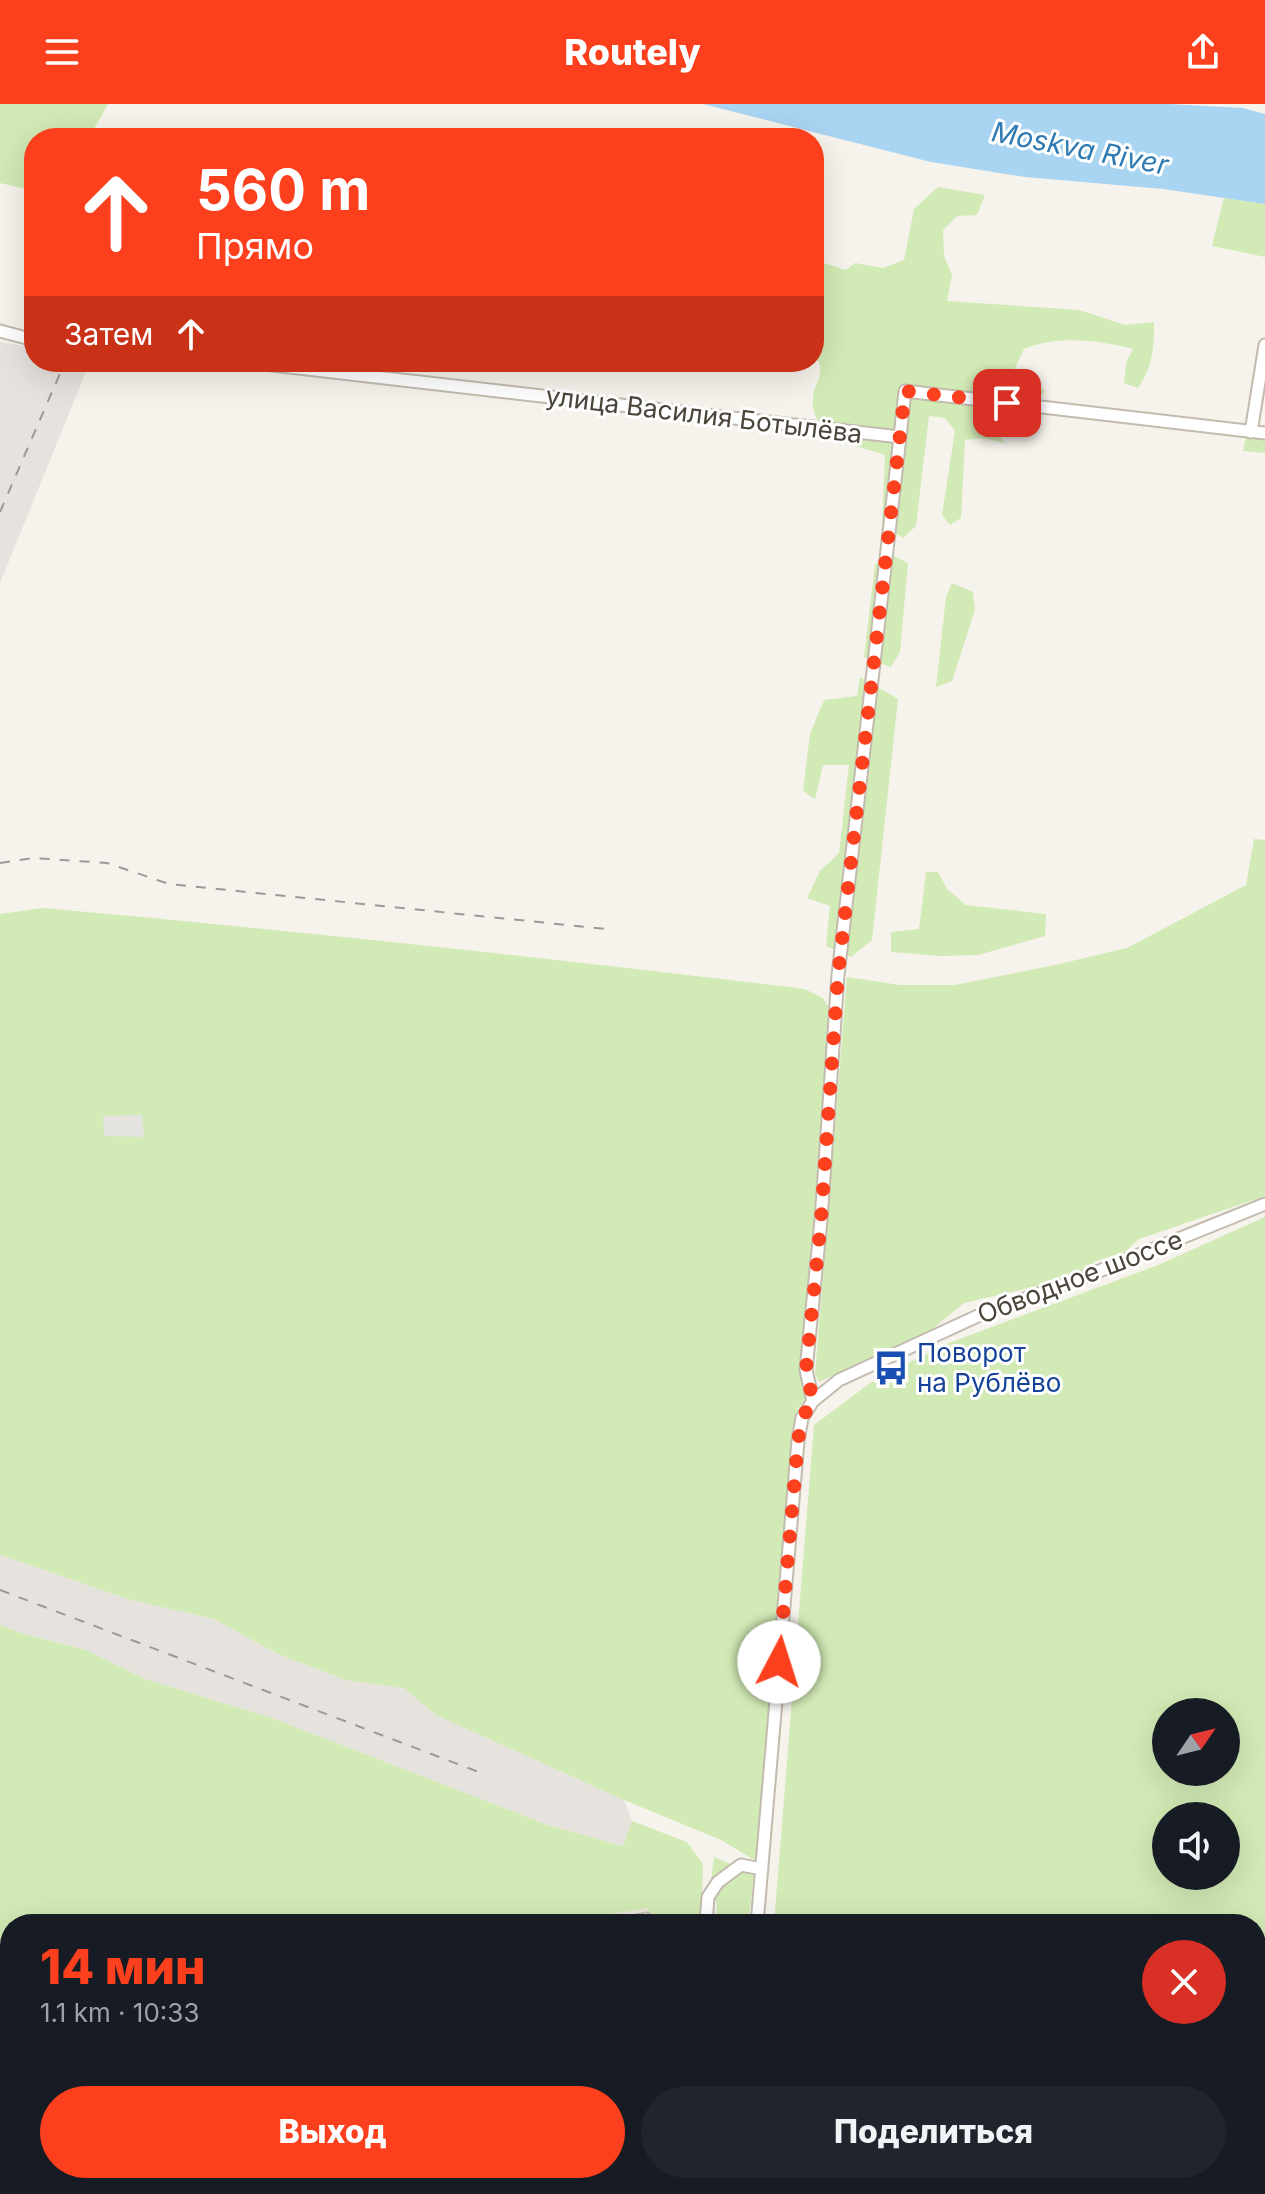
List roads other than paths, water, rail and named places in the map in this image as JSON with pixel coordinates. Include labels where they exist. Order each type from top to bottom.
[{"type":"street","points":[[0,331],[24,337]]},
{"type":"street","points":[[1251,432],[1265,345]]},
{"type":"street","name":"улица Василия Ботылёва","points":[[332,372],[900,437],[905,391],[1265,433]]},
{"type":"street","points":[[758,1914],[798,1441],[802,1418],[813,1401],[806,1370],[821,1220],[838,975],[900,437]]},
{"type":"street","name":"Обводное шоссе","points":[[813,1401],[839,1380],[982,1314],[1067,1284],[1265,1204]]},
{"type":"street","points":[[707,1914],[708,1897],[718,1882],[741,1865],[762,1869]]},
{"type":"water","name":"Moskva River","points":[[703,104],[1169,104],[1243,108],[1265,114],[1265,204],[1163,189],[1025,177],[931,162],[824,135],[824,128],[797,128]]},
{"type":"railway","points":[[0,512],[61,372]]},
{"type":"railway","points":[[0,863],[33,858],[107,863],[169,884],[606,929]]},
{"type":"railway","points":[[0,1590],[484,1774]]},
{"type":"place","name":"Поворот на Рублёво","points":[[891,1368]]}]
